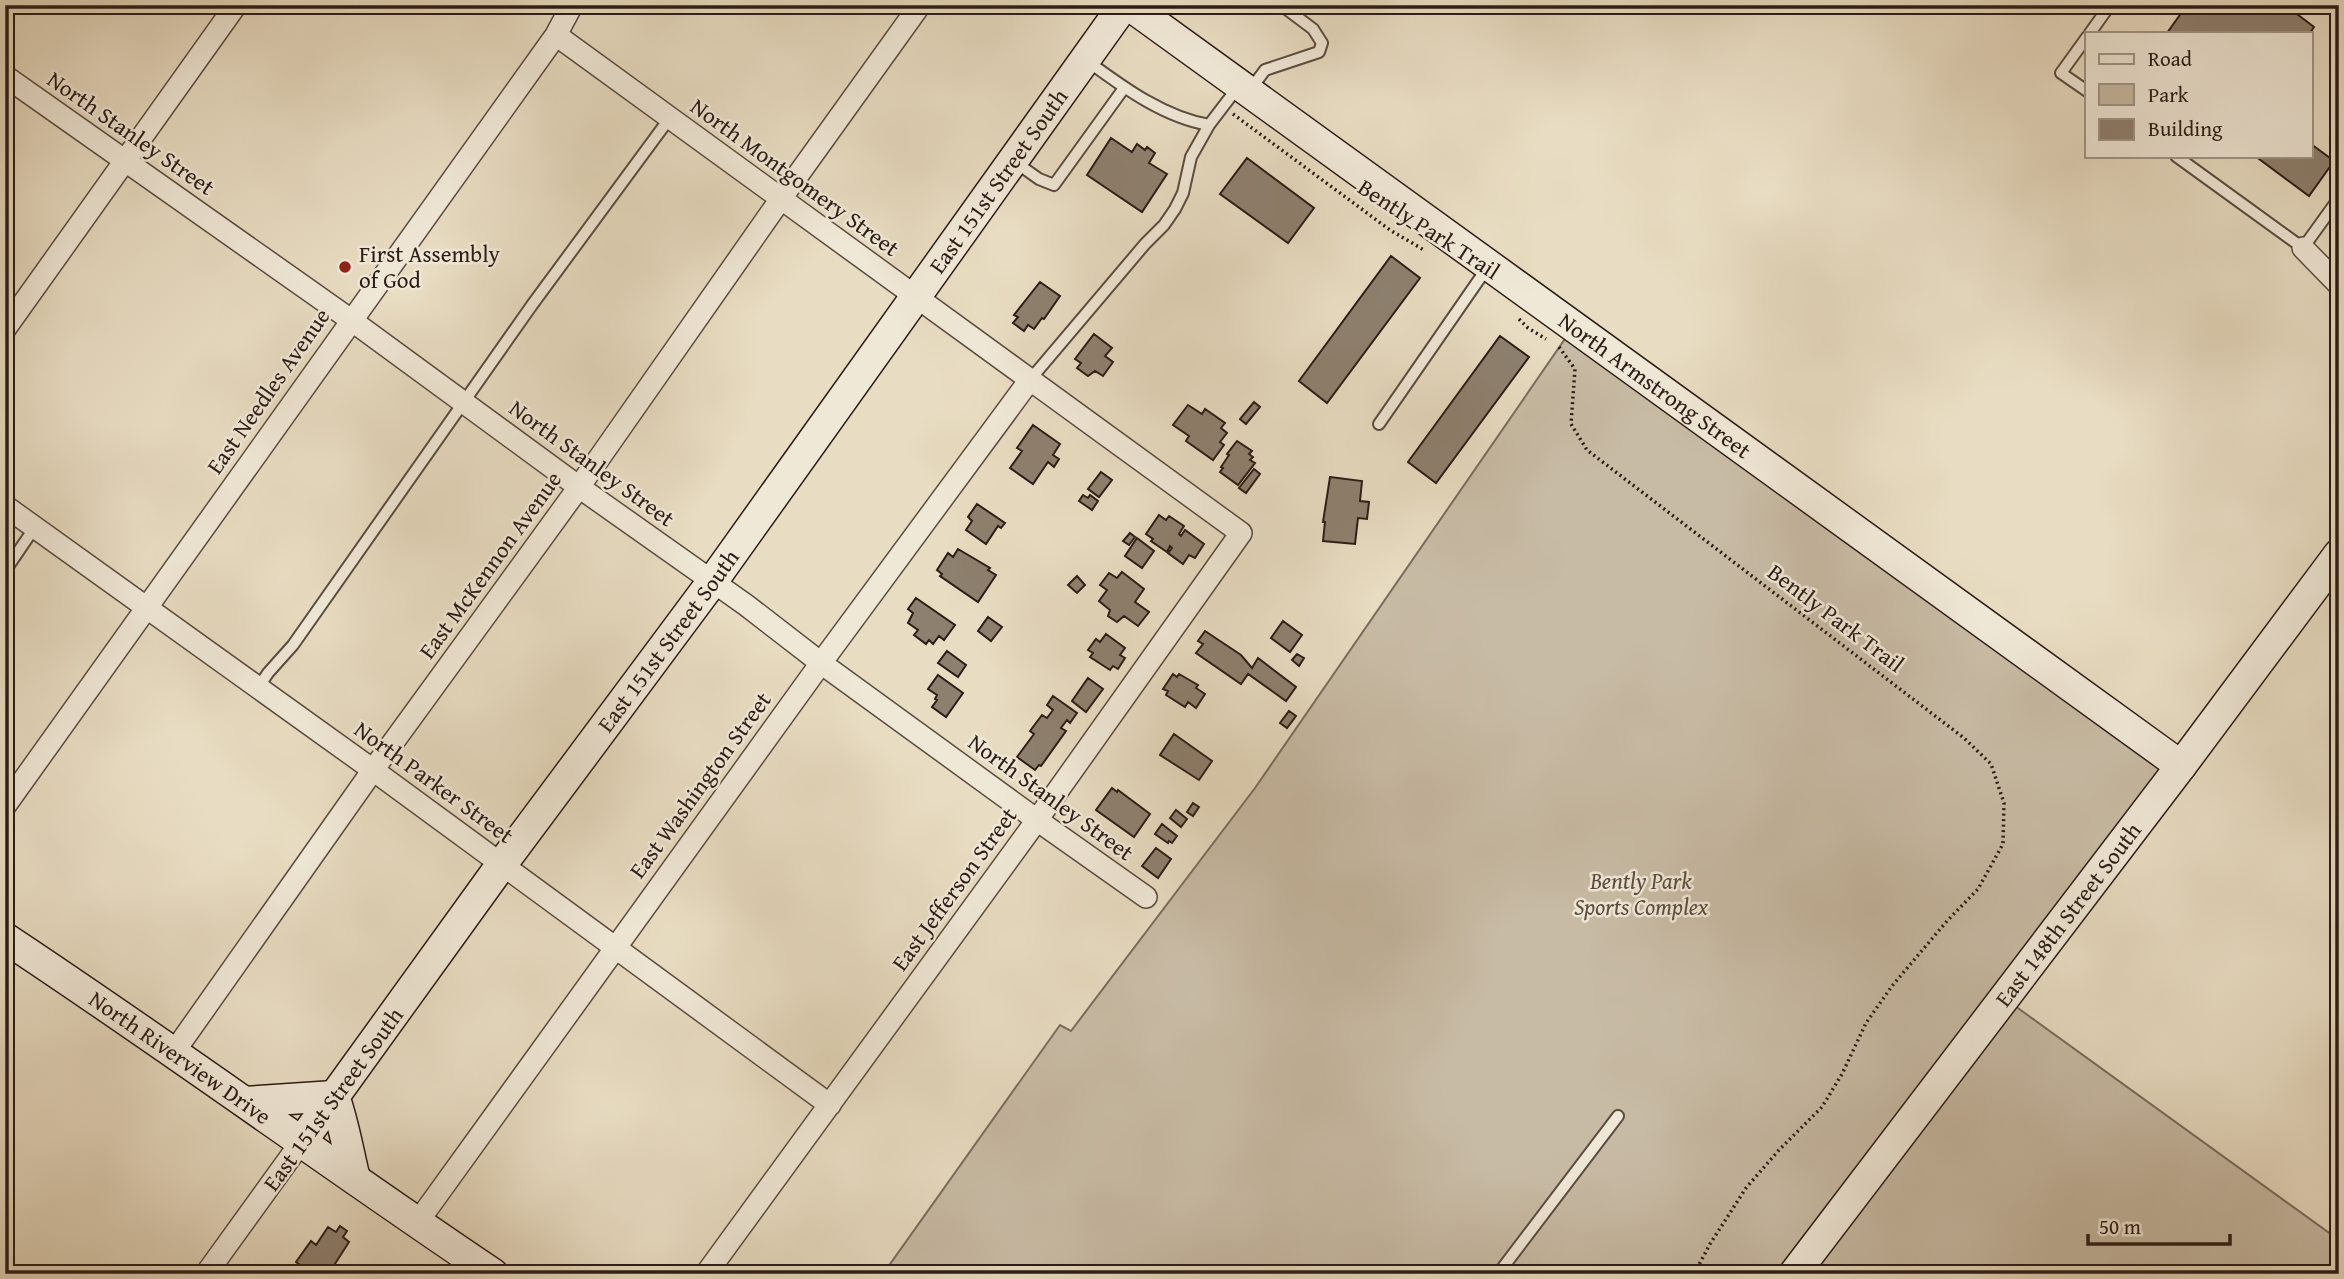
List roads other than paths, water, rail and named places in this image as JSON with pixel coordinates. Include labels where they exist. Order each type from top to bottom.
[{"type":"street","points":[[5,329],[236,5]]},
{"type":"street","name":"East Needles Avenue","points":[[5,806],[556,35],[572,5]]},
{"type":"street","name":"East McKennon Avenue","points":[[174,1052],[920,5]]},
{"type":"street","name":"East 151st Street South","points":[[205,1274],[712,582],[1084,59],[1126,5]]},
{"type":"street","name":"North Armstrong Street","points":[[1126,5],[1237,94],[1489,265],[2181,766]]},
{"type":"street","name":"North Montgomery Street","points":[[556,35],[1241,533]]},
{"type":"street","name":"North Stanley Street","points":[[7,82],[125,161],[351,320],[1146,897]]},
{"type":"street","points":[[2303,247],[2339,285]]},
{"type":"street","name":"East Washington Street","points":[[417,1223],[821,663],[1029,381]]},
{"type":"street","name":"North Parker Street","points":[[5,506],[503,864],[830,1105]]},
{"type":"street","name":"East Jefferson Street","points":[[706,1274],[1037,820],[1241,533]]},
{"type":"street","name":"East 148th Street South","points":[[1794,1274],[2339,554]]},
{"type":"street","name":"North Riverview Drive","points":[[5,938],[493,1274]]},
{"type":"street","points":[[245,1101],[334,1097],[346,1130],[346,1144],[355,1179]]},
{"type":"lane","points":[[1029,381],[1164,225],[1183,193],[1191,157],[1209,125],[1237,94],[1265,70],[1319,52],[1322,43],[1313,29],[1281,5]]},
{"type":"lane","points":[[2090,32],[2110,5]]},
{"type":"lane","points":[[2085,39],[2061,73],[2085,91]]},
{"type":"lane","points":[[1084,59],[1124,88],[1187,121],[1209,125]]},
{"type":"lane","points":[[1012,160],[1054,185],[1124,88]]},
{"type":"lane","points":[[258,688],[293,645],[533,305],[669,119]]},
{"type":"lane","points":[[2179,158],[2303,247],[2339,198]]},
{"type":"lane","points":[[1378,424],[1489,265]]},
{"type":"lane","points":[[5,571],[35,527]]},
{"type":"lane","points":[[1498,1274],[1618,1116]]},
{"type":"place","name":"First Assembly of God","points":[[345,267]]},
{"type":"park label","name":"Bently Park Sports Complex","points":[[1641,894]]}]
